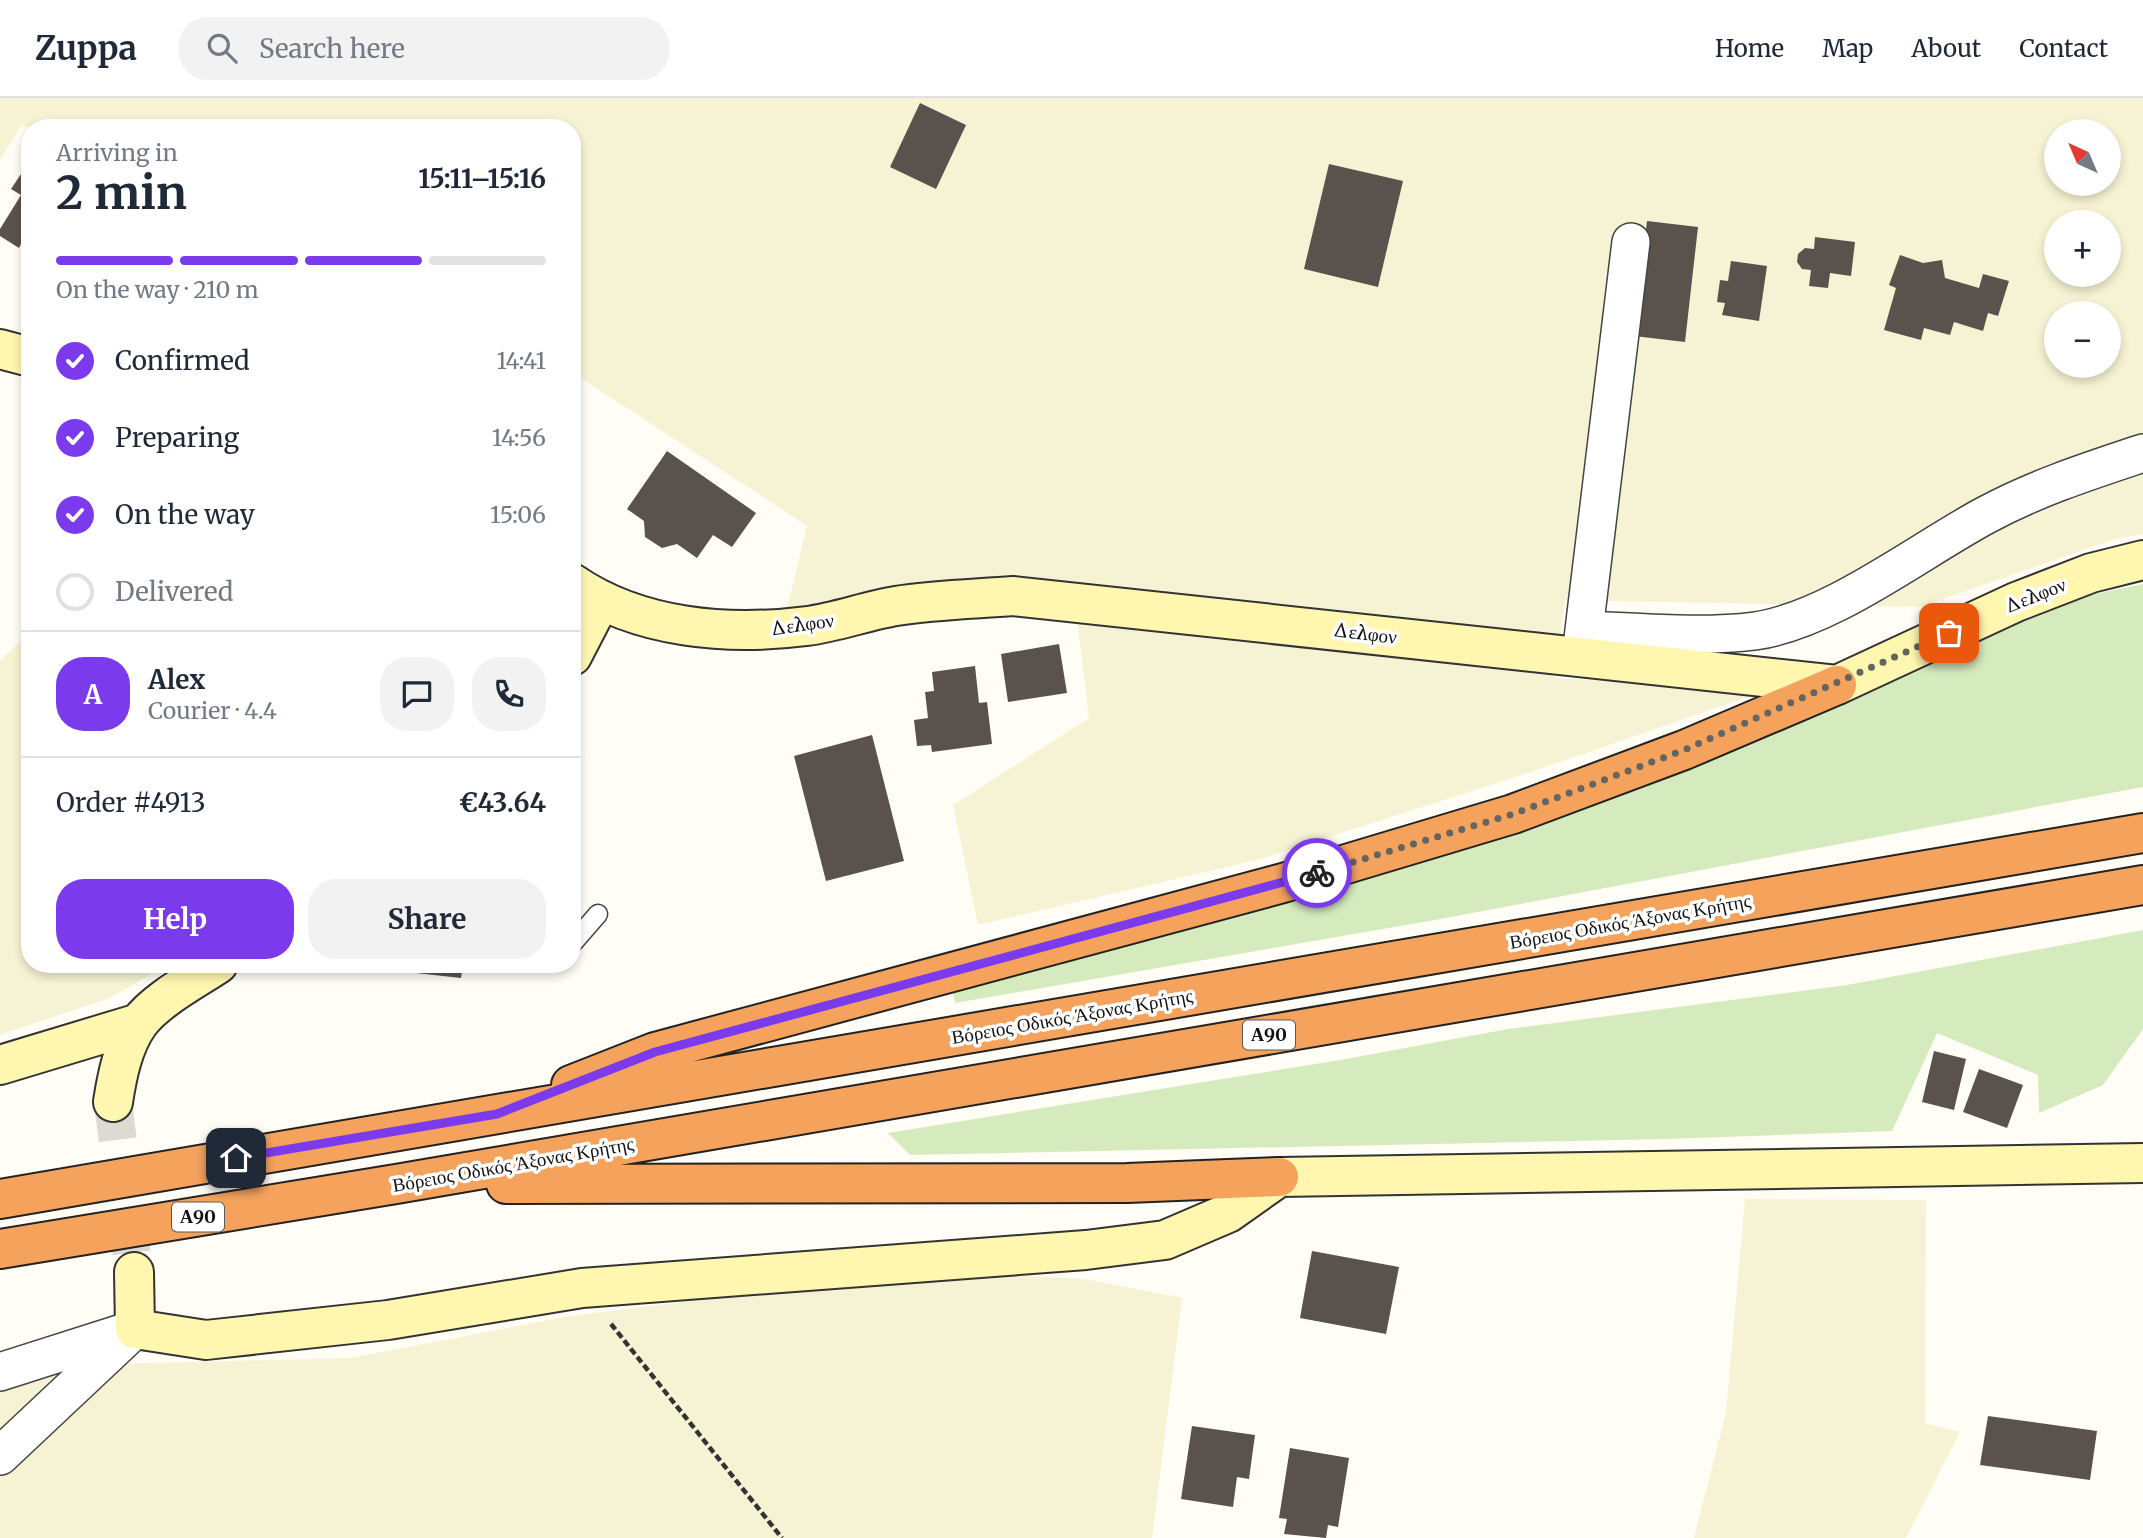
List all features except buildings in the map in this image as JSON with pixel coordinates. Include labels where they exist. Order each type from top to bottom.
[{"type":"highway","points":[[497,1114],[655,1052],[1283,883],[1513,814],[1684,750],[1837,685]]},
{"type":"highway","name":"Βόρειος Οδικός Άξονας Κρήτης","points":[[0,1199],[2143,833]]},
{"type":"highway","name":"Βόρειος Οδικός Άξονας Κρήτης","points":[[0,1249],[396,1184],[2143,885]]},
{"type":"highway","points":[[396,1184],[1127,1183],[1279,1177]]},
{"type":"main road","points":[[0,349],[21,355]]},
{"type":"main road","name":"Δελφον","points":[[586,593],[679,625],[739,631],[809,626],[894,607],[1013,596],[1583,643],[1837,685],[2016,602],[2091,573],[2143,560]]},
{"type":"main road","points":[[581,616],[586,593]]},
{"type":"main road","points":[[0,1065],[139,1023],[178,989],[204,973]]},
{"type":"main road","points":[[113,1101],[119,1067],[139,1023]]},
{"type":"main road","points":[[134,1272],[135,1329],[206,1340],[388,1320],[582,1288],[1086,1250],[1165,1240],[1228,1213],[1279,1177],[2143,1163]]},
{"type":"street","points":[[1631,242],[1583,643],[1691,633],[1755,631],[1797,620],[1837,601],[1985,515],[2048,484],[2143,453]]},
{"type":"street","points":[[0,1372],[135,1329]]},
{"type":"street","points":[[0,1456],[135,1329]]},
{"type":"lane","points":[[581,934],[598,914]]},
{"type":"path","points":[[582,1288],[782,1538]]},
{"type":"shaded area","points":[[0,98],[2143,98],[2143,534],[2118,538],[1920,607],[1565,600],[1555,678],[1768,690],[1525,774],[1261,859],[978,925],[953,805],[1089,718],[1074,594],[784,621],[807,526],[581,378],[581,119],[21,119],[21,127],[0,160]]},
{"type":"shaded area","points":[[21,641],[21,973],[153,973],[107,999],[0,1035],[0,661]]},
{"type":"shaded area","points":[[1745,1199],[1926,1200],[1925,1423],[1960,1432],[1906,1538],[1694,1538],[1726,1412]]},
{"type":"shaded area","points":[[1007,1275],[1085,1279],[1182,1298],[1152,1538],[0,1538],[0,1391],[72,1365],[350,1358],[570,1316],[731,1296]]},
{"type":"green space","points":[[2143,584],[2143,787],[1435,920],[955,1003],[951,984],[1073,957],[2071,599]]},
{"type":"green space","points":[[2143,930],[2143,1029],[2103,1085],[2039,1113],[2038,1075],[1937,1033],[1892,1131],[1666,1139],[910,1155],[888,1133],[1340,1060],[1508,1029],[1847,985]]},
{"type":"tunnel","points":[[113,1102],[134,1272]]},
{"type":"way so far","points":[[1317,873],[1513,814],[1684,750],[1837,685],[1949,633]]},
{"type":"route","points":[[236,1158],[497,1114],[655,1052],[1317,873]]}]
